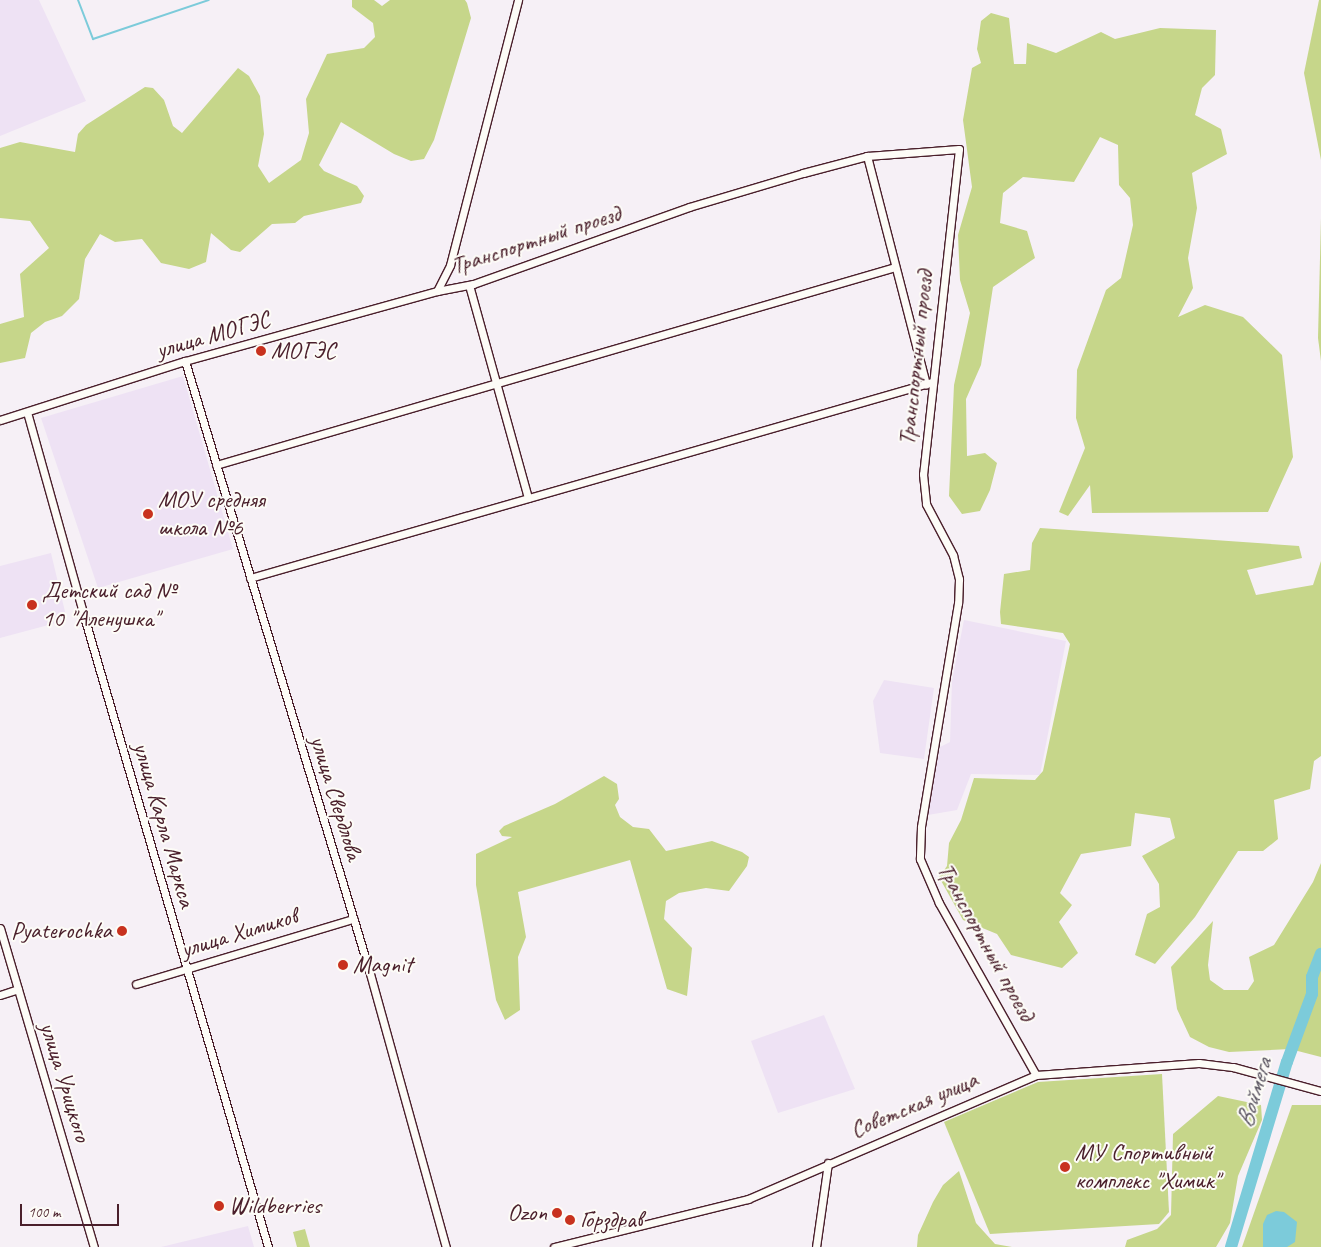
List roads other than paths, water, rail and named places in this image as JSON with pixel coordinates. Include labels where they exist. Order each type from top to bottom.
[{"type":"street","points":[[437,291],[450,265],[518,0]]},
{"type":"street","name":"Транспортный проезд","points":[[437,291],[469,285],[688,207],[867,156],[959,149],[929,383],[924,474],[926,504],[953,555],[959,580],[958,603],[921,827],[920,859],[939,903],[1036,1075]]},
{"type":"street","points":[[250,578],[929,383],[895,267],[867,156]]},
{"type":"street","points":[[216,465],[895,267]]},
{"type":"street","points":[[469,285],[528,498]]},
{"type":"street","name":"улица МОГЭС","points":[[0,420],[184,360],[437,291]]},
{"type":"street","name":"улица Свердлова","points":[[184,360],[353,919],[446,1247]]},
{"type":"street","name":"улица Карла Маркса","points":[[28,412],[186,969],[268,1247]]},
{"type":"street","name":"улица Химиков","points":[[136,984],[353,919]]},
{"type":"street","name":"улица Урицкого","points":[[0,928],[94,1247]]},
{"type":"street","points":[[0,994],[18,989]]},
{"type":"street","name":"Советская улица","points":[[554,1247],[748,1199],[1036,1075],[1199,1063],[1265,1076],[1321,1091]]},
{"type":"street","points":[[816,1247],[828,1163]]},
{"type":"water","points":[[1276,1211],[1284,1212],[1297,1222],[1295,1242],[1287,1247],[1263,1247],[1263,1224],[1267,1215]]},
{"type":"waterway","points":[[78,0],[93,39],[209,0]]},
{"type":"waterway","name":"Воймега","points":[[1231,1247],[1287,1062],[1312,994],[1312,977],[1321,954]]},
{"type":"place","name":"МОГЭС","points":[[261,351]]},
{"type":"place","name":"МОУ средняя школа №6","points":[[148,514]]},
{"type":"place","name":"Детский сад № 10 \"Аленушка\"","points":[[32,605]]},
{"type":"place","name":"Pyaterochka","points":[[122,931]]},
{"type":"place","name":"Magnit","points":[[343,965]]},
{"type":"place","name":"МУ Спортивный комплекс \"Химик\"","points":[[1065,1167]]},
{"type":"place","name":"Wildberries","points":[[219,1206]]},
{"type":"place","name":"Ozon","points":[[557,1213]]},
{"type":"place","name":"Горздрав","points":[[570,1220]]}]
